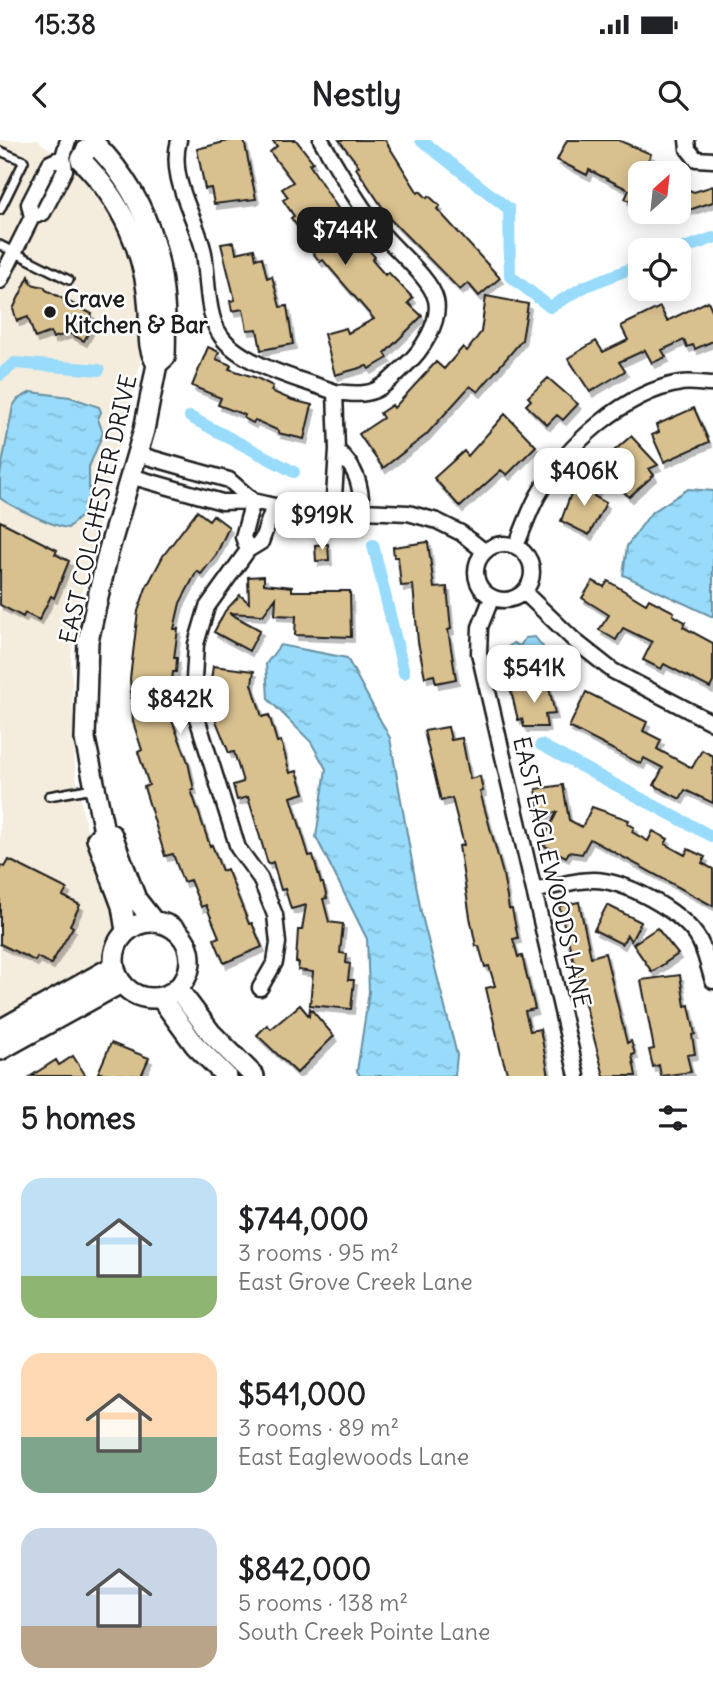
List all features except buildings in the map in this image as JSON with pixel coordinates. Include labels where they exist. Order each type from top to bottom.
[{"type":"street","points":[[0,281],[32,217],[29,204],[50,163],[63,157],[68,140]]},
{"type":"street","points":[[179,140],[176,152],[178,175],[204,252],[208,294],[220,335],[257,362],[335,392],[362,396],[383,387],[410,362],[436,320],[437,303],[433,290],[378,229],[321,140]]},
{"type":"street","points":[[687,140],[688,149],[696,159],[713,160]]},
{"type":"street","name":"EAST COLCHESTER DRIVE","points":[[81,145],[96,145],[118,168],[141,207],[159,258],[167,310],[165,357],[157,364],[137,454],[88,641],[85,739],[104,831],[111,835],[136,899],[154,922]]},
{"type":"street","points":[[516,546],[540,492],[563,460],[590,433],[642,397],[681,383],[713,384]]},
{"type":"street","points":[[333,513],[337,450],[335,392]]},
{"type":"street","points":[[337,450],[352,465],[361,484],[362,511]]},
{"type":"street","points":[[137,454],[229,480],[253,501]]},
{"type":"street","points":[[130,476],[222,502],[253,501],[309,514],[362,511],[408,513],[437,521],[461,533],[484,551]]},
{"type":"street","points":[[248,550],[243,537],[253,501]]},
{"type":"street","points":[[260,988],[275,962],[278,943],[275,915],[260,878],[237,848],[197,718],[194,679],[196,644],[206,607],[248,550],[261,542],[274,506]]},
{"type":"street","points":[[499,544],[516,546],[529,558],[532,576],[524,592],[509,600],[492,597],[484,592],[476,576],[479,558],[484,551],[499,544]]},
{"type":"street","points":[[524,592],[575,641],[613,671],[669,697],[713,723]]},
{"type":"street","name":"EAST EAGLEWOODS LANE","points":[[492,597],[480,627],[478,653],[577,1076]]},
{"type":"street","name":"EAST COLCHESTER DRIVE","points":[[104,831],[97,839],[122,906],[126,931]]},
{"type":"street","points":[[534,891],[593,880],[609,882],[654,901],[680,918],[698,937],[713,981]]},
{"type":"street","points":[[154,922],[171,927],[187,945],[189,968],[169,993],[139,996],[118,975],[114,953],[126,931],[137,925],[154,922]]},
{"type":"street","points":[[0,1030],[118,975]]},
{"type":"street","points":[[0,1050],[118,975]]},
{"type":"street","points":[[169,993],[195,1045],[226,1076]]},
{"type":"street","points":[[169,993],[254,1076]]},
{"type":"lane","points":[[0,151],[24,161],[0,209]]},
{"type":"lane","points":[[0,244],[69,280]]},
{"type":"lane","points":[[49,796],[93,788]]},
{"type":"shaded area","points":[[0,140],[37,140],[92,178],[131,243],[145,345],[84,580],[71,656],[75,770],[84,818],[119,924],[107,958],[94,974],[0,1025]]},
{"type":"green space","points":[[561,652],[569,655],[572,663],[569,671],[561,674],[553,671],[550,663],[553,655]]},
{"type":"water","points":[[31,392],[70,397],[99,407],[101,412],[98,419],[103,433],[89,467],[89,501],[81,516],[68,528],[33,516],[0,498],[0,475],[13,406],[18,399]]},
{"type":"water","points":[[688,489],[713,491],[713,617],[623,575],[627,546],[651,513]]},
{"type":"water","points":[[535,637],[543,647],[539,670],[529,674],[509,656],[507,648],[513,643],[520,646],[525,638]]},
{"type":"water","points":[[280,645],[347,658],[390,738],[421,912],[457,1055],[455,1076],[360,1076],[357,1071],[369,992],[367,939],[316,837],[326,769],[311,742],[268,699],[266,664]]},
{"type":"waterway","points":[[421,140],[509,209],[510,276],[550,307],[586,286],[628,270]]},
{"type":"waterway","points":[[691,246],[713,238]]},
{"type":"waterway","points":[[0,375],[15,363],[99,370]]},
{"type":"waterway","points":[[190,417],[294,472]]},
{"type":"waterway","points":[[373,545],[404,673]]},
{"type":"waterway","points":[[541,745],[713,837]]},
{"type":"place","name":"Crave Kitchen & Bar","points":[[50,312]]}]
